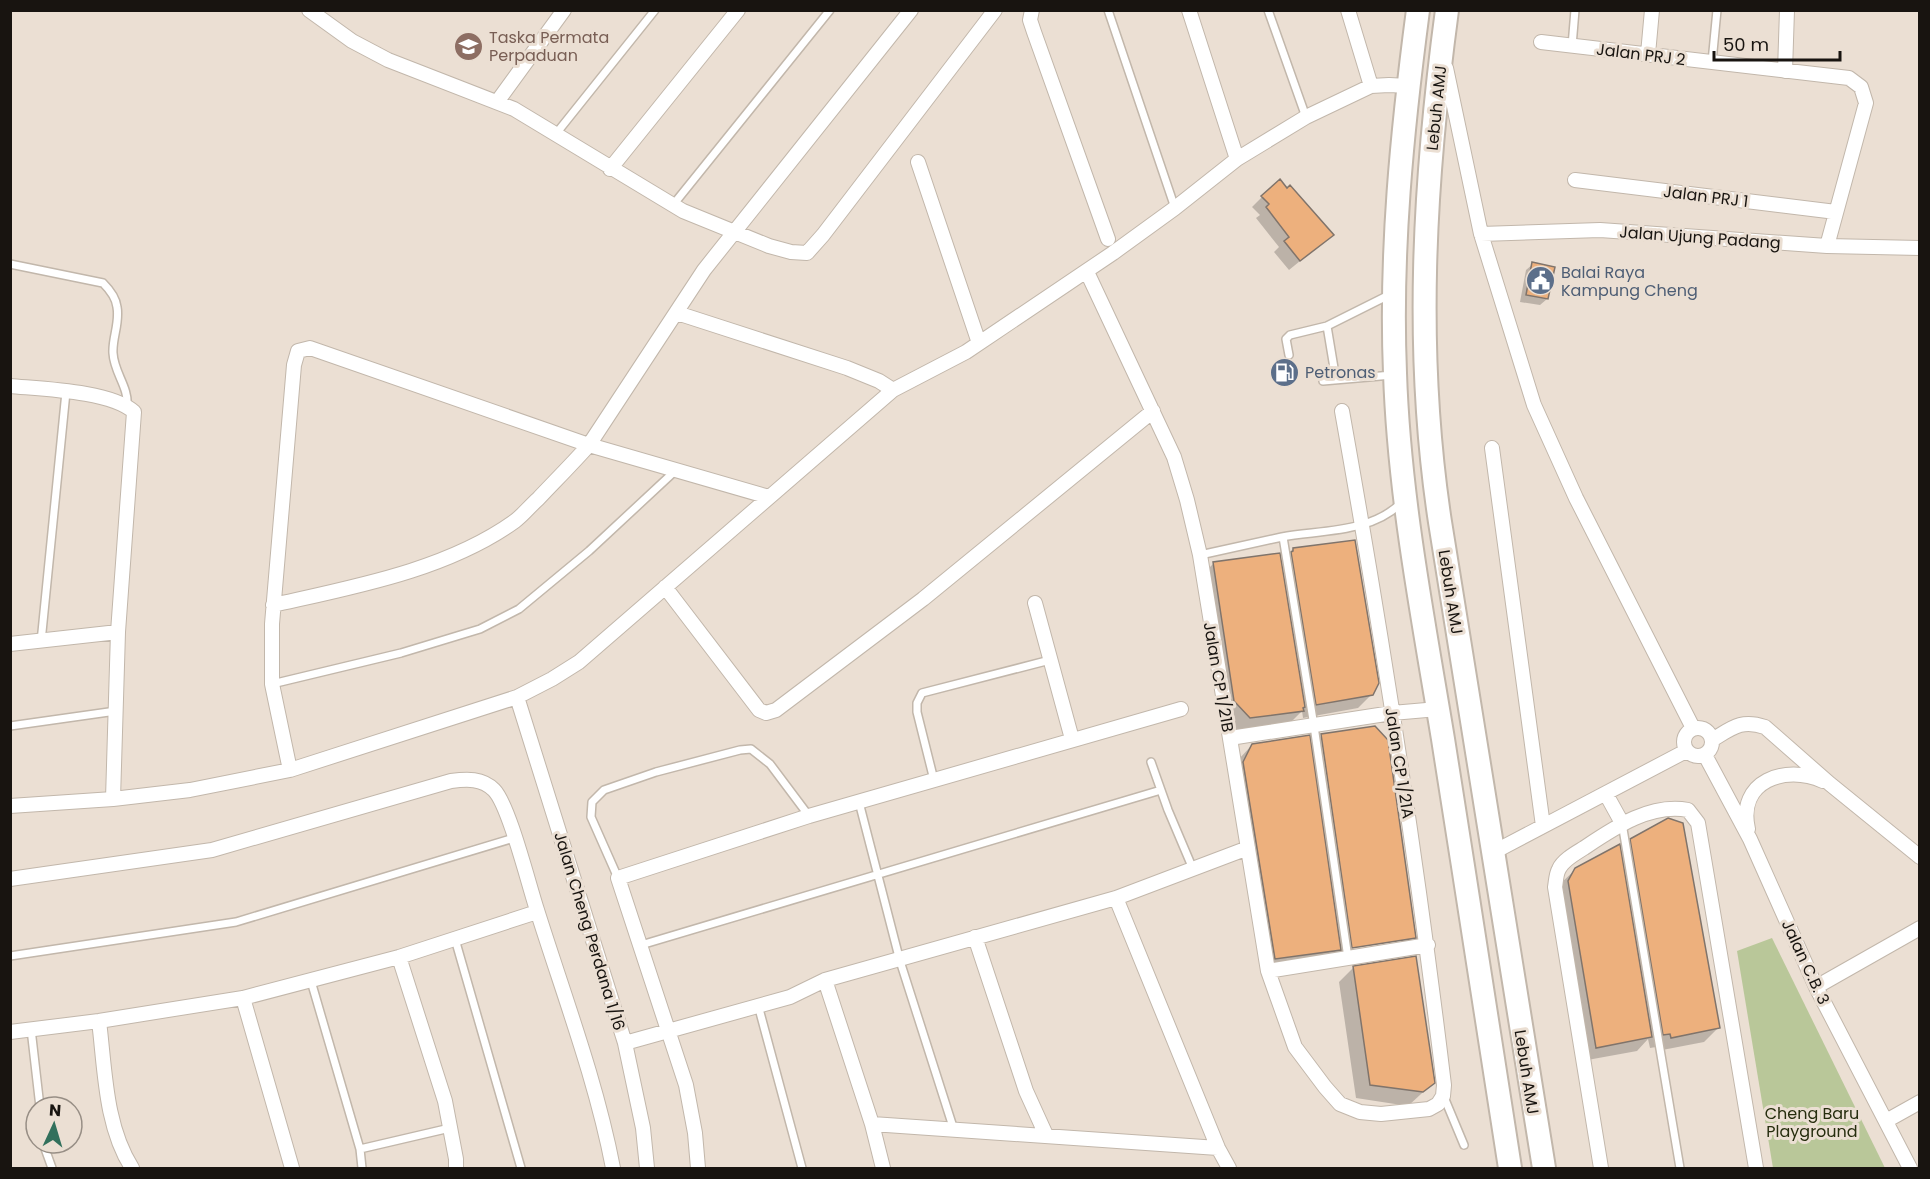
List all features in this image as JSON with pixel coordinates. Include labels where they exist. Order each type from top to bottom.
[{"type":"highway","name":"Lebuh AMJ","points":[[1418,10],[1399,175],[1394,293],[1395,375],[1410,536],[1510,1168]]},
{"type":"highway","name":"Lebuh AMJ","points":[[1447,10],[1432,128],[1425,247],[1426,392],[1435,492],[1544,1168]]},
{"type":"street","points":[[309,10],[352,41],[388,60],[514,109],[673,206],[733,233],[791,252],[807,253],[824,235],[995,10]]},
{"type":"street","points":[[497,102],[564,10]]},
{"type":"street","points":[[610,169],[738,10]]},
{"type":"street","points":[[273,605],[352,587],[420,566],[478,544],[517,519],[589,445],[705,270],[911,10]]},
{"type":"street","points":[[1032,10],[1030,20],[1108,239]]},
{"type":"street","points":[[1189,10],[1237,159]]},
{"type":"street","points":[[1348,10],[1371,86]]},
{"type":"street","points":[[1648,54],[1652,10]]},
{"type":"street","points":[[1785,71],[1787,10]]},
{"type":"street","name":"Jalan PRJ 2","points":[[1541,42],[1849,78],[1861,87],[1866,103],[1827,246]]},
{"type":"street","points":[[1442,50],[1481,234],[1534,405],[1576,498],[1693,728]]},
{"type":"street","points":[[10,806],[113,799],[190,790],[290,770],[517,697],[552,679],[579,662],[893,390],[966,352],[1087,272],[1175,208],[1237,159],[1306,117],[1371,86],[1408,86]]},
{"type":"street","points":[[918,162],[979,343]]},
{"type":"street","name":"Jalan PRJ 1","points":[[1575,180],[1836,212]]},
{"type":"street","name":"Jalan Ujung Padang","points":[[1481,234],[1600,230],[1827,246],[1920,249]]},
{"type":"street","name":"Jalan CP 1/21B","points":[[1087,272],[1174,457],[1187,500],[1200,555],[1268,971],[1296,1047],[1324,1088],[1340,1104],[1360,1112],[1381,1114],[1429,1110],[1438,1104],[1443,1096]]},
{"type":"street","points":[[677,314],[847,368],[879,381],[893,390]]},
{"type":"street","points":[[290,770],[272,684],[273,605],[294,365],[298,351],[310,348],[589,445],[769,497]]},
{"type":"street","points":[[10,386],[66,392],[118,402],[128,406],[134,412],[118,633],[113,799]]},
{"type":"street","points":[[665,587],[759,710],[766,713],[776,710],[923,599],[1153,411]]},
{"type":"street","name":"Jalan CP 1/21A","points":[[1342,411],[1428,945],[1444,1085],[1443,1096]]},
{"type":"street","points":[[1492,448],[1543,826]]},
{"type":"street","points":[[1035,603],[1072,739]]},
{"type":"street","points":[[10,644],[118,633]]},
{"type":"street","name":"Jalan Cheng Perdana 1/16","points":[[517,697],[625,1043],[643,1128],[647,1168]]},
{"type":"street","points":[[698,1168],[686,1085],[618,878],[809,816],[1181,709]]},
{"type":"street","points":[[1230,738],[1392,714],[1438,710]]},
{"type":"street","points":[[1712,740],[1741,723],[1754,723],[1765,727],[1830,784],[1920,857]]},
{"type":"street","points":[[1686,751],[1697,757],[1705,755],[1711,748],[1710,735],[1703,729],[1693,728]]},
{"type":"street","points":[[1686,751],[1684,738],[1693,728]]},
{"type":"street","points":[[1492,853],[1686,751]]},
{"type":"street","name":"Jalan C.B. 3","points":[[1705,755],[1750,839],[1816,987],[1910,1168]]},
{"type":"street","points":[[1750,839],[1745,819],[1746,807],[1754,791],[1766,781],[1782,775],[1799,773],[1830,784]]},
{"type":"street","points":[[10,879],[212,850],[451,781],[467,779],[483,782],[495,791],[502,803],[514,838],[576,1027],[604,1121],[613,1168]]},
{"type":"street","points":[[1606,794],[1622,823]]},
{"type":"street","points":[[1600,1168],[1555,887],[1559,868],[1571,856],[1622,823],[1659,810],[1674,808],[1688,810],[1698,823],[1756,1168]]},
{"type":"street","points":[[1908,848],[1920,839]]},
{"type":"street","points":[[625,1043],[790,997],[825,980],[900,961],[975,937],[1116,898],[1248,849]]},
{"type":"street","points":[[1116,898],[1218,1148],[1229,1168]]},
{"type":"street","points":[[10,1032],[99,1021],[243,998],[399,957],[537,912]]},
{"type":"street","points":[[1816,987],[1920,928]]},
{"type":"street","points":[[975,937],[1026,1091],[1046,1135]]},
{"type":"street","points":[[1268,971],[1428,945]]},
{"type":"street","points":[[399,957],[445,1101],[456,1168]]},
{"type":"street","points":[[825,980],[872,1124],[883,1168]]},
{"type":"street","points":[[243,998],[292,1168]]},
{"type":"street","points":[[99,1021],[109,1106],[123,1155],[132,1168]]},
{"type":"street","points":[[1886,1121],[1920,1102]]},
{"type":"street","points":[[872,1124],[1218,1148]]},
{"type":"lane","points":[[555,135],[655,10]]},
{"type":"lane","points":[[673,206],[830,10]]},
{"type":"lane","points":[[1108,10],[1175,208]]},
{"type":"lane","points":[[1268,10],[1306,117]]},
{"type":"lane","points":[[1572,46],[1575,10]]},
{"type":"lane","points":[[1712,62],[1717,10]]},
{"type":"lane","points":[[10,264],[103,283],[117,306],[117,332],[113,353],[119,376],[128,396],[128,406]]},
{"type":"lane","points":[[1289,355],[1286,339],[1290,335],[1327,326],[1394,293]]},
{"type":"lane","points":[[1327,326],[1336,380]]},
{"type":"lane","points":[[1323,381],[1395,375]]},
{"type":"lane","points":[[41,642],[66,392]]},
{"type":"lane","points":[[272,684],[401,653],[480,629],[519,609],[589,551],[675,471]]},
{"type":"lane","points":[[1200,555],[1283,537],[1362,525],[1380,519],[1406,497]]},
{"type":"lane","points":[[1283,537],[1348,958]]},
{"type":"lane","points":[[934,780],[917,712],[917,703],[922,693],[1051,660]]},
{"type":"lane","points":[[10,726],[116,711]]},
{"type":"lane","points":[[618,878],[591,817],[592,802],[604,790],[656,772],[751,749],[770,764],[809,816]]},
{"type":"lane","points":[[1151,762],[1192,869]]},
{"type":"lane","points":[[641,945],[1161,790]]},
{"type":"lane","points":[[859,802],[900,961],[954,1130]]},
{"type":"lane","points":[[1622,823],[1680,1168]]},
{"type":"lane","points":[[10,956],[236,922],[514,838]]},
{"type":"lane","points":[[455,939],[521,1168]]},
{"type":"lane","points":[[311,981],[360,1149],[362,1168]]},
{"type":"lane","points":[[758,1005],[801,1168]]},
{"type":"lane","points":[[31,1029],[39,1095]]},
{"type":"lane","points":[[1443,1096],[1464,1145]]},
{"type":"lane","points":[[360,1149],[450,1128]]},
{"type":"green space","name":"Cheng Baru Playground","points":[[1772,938],[1885,1168],[1773,1168],[1737,951]]},
{"type":"building","points":[[1280,179],[1287,188],[1290,185],[1334,235],[1300,261],[1284,241],[1289,237],[1266,207],[1269,204],[1261,196]]},
{"type":"building","name":"Balai Raya Kampung Cheng","points":[[1532,262],[1555,267],[1548,299],[1526,295]]},
{"type":"building","points":[[1355,540],[1379,683],[1373,695],[1316,705],[1291,552],[1293,548]]},
{"type":"building","points":[[1280,553],[1305,707],[1304,711],[1250,718],[1234,701],[1213,562]]},
{"type":"building","points":[[1375,726],[1388,740],[1416,938],[1352,948],[1321,734]]},
{"type":"building","points":[[1310,735],[1341,950],[1275,959],[1243,762],[1252,744]]},
{"type":"building","points":[[1668,818],[1683,823],[1720,1028],[1671,1038],[1670,1034],[1663,1035],[1630,839]]},
{"type":"building","points":[[1620,844],[1652,1037],[1596,1048],[1568,881],[1575,868]]},
{"type":"building","points":[[1416,956],[1435,1083],[1423,1092],[1370,1085],[1353,966]]},
{"type":"place","name":"Taska Permata Perpaduan","points":[[468,46]]},
{"type":"place","name":"Balai Raya Kampung Cheng","points":[[1540,281]]},
{"type":"place","name":"Petronas","points":[[1284,372]]}]
